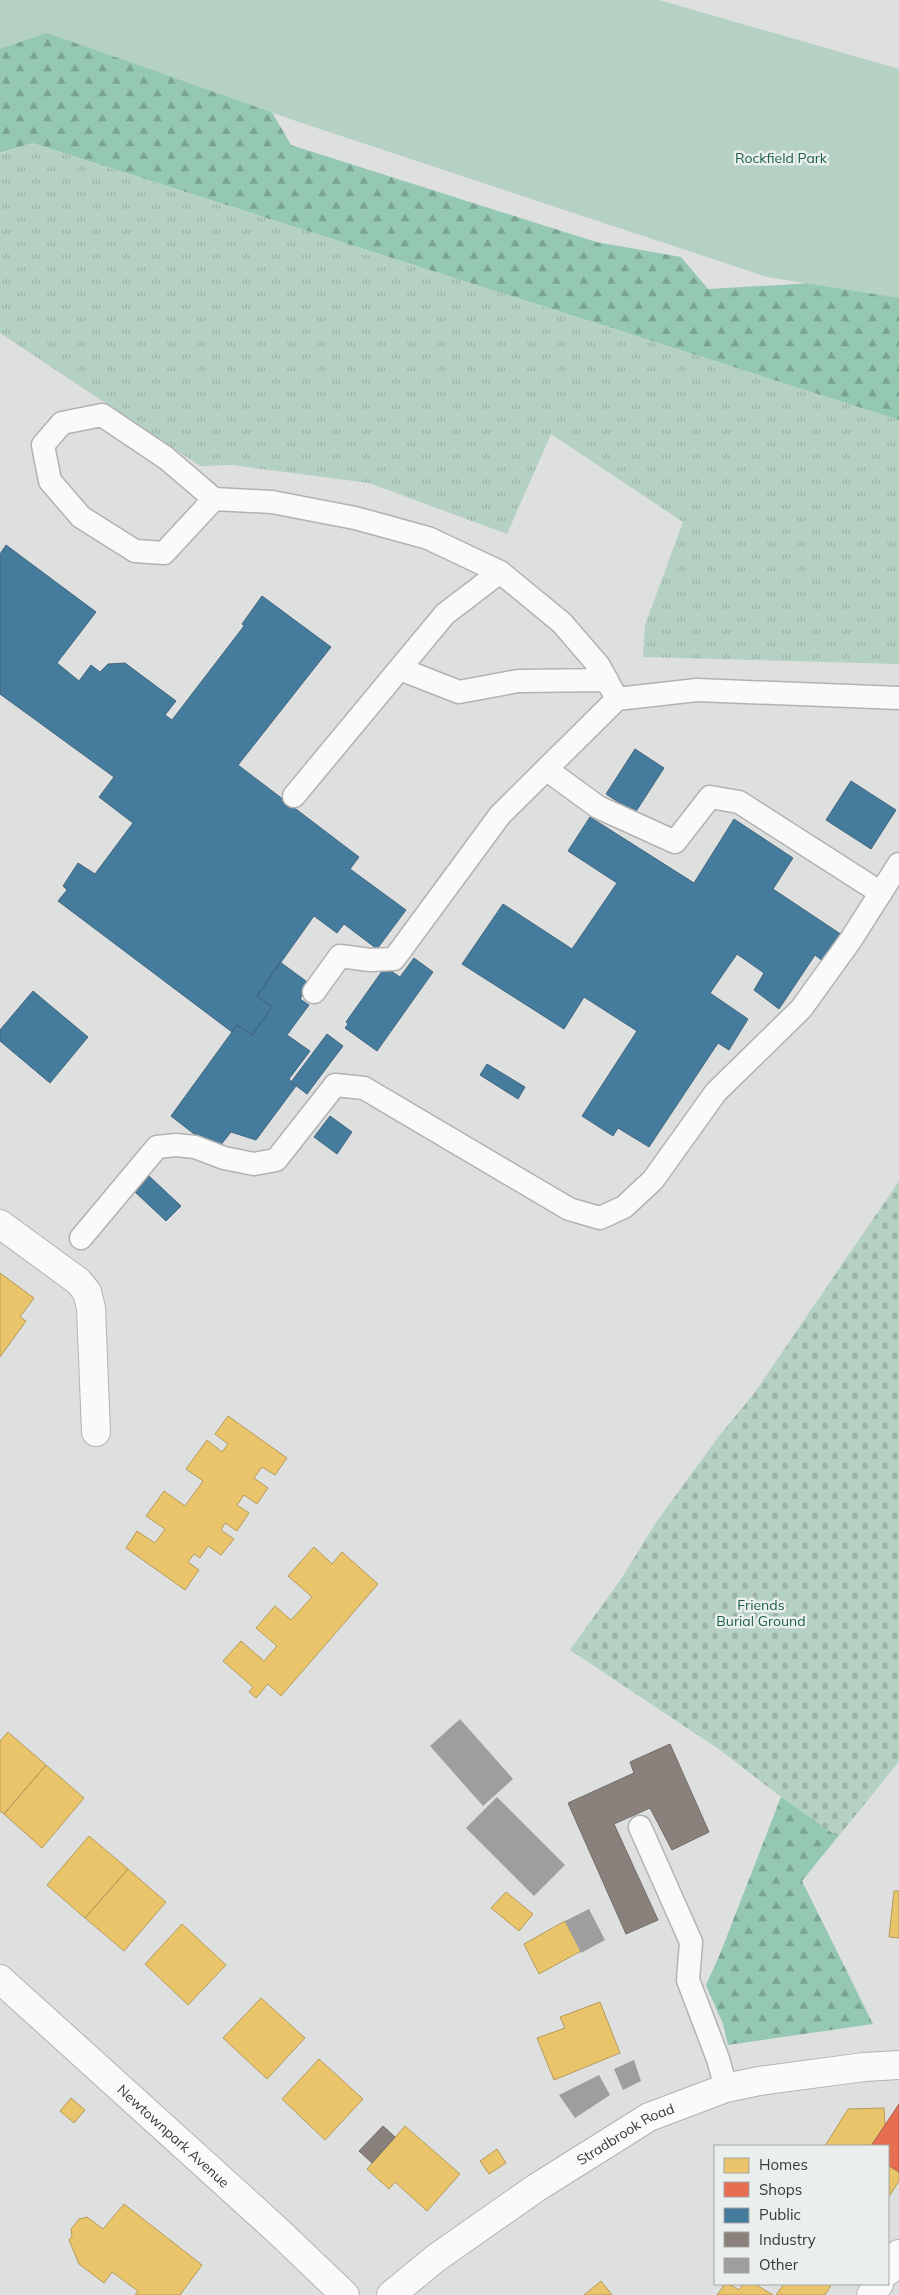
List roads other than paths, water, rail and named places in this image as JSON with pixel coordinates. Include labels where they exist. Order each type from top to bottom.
[{"type":"main road","points":[[0,1224],[78,1281],[86,1292],[91,1308],[96,1432]]},
{"type":"main road","name":"Newtownpark Avenue","points":[[0,1979],[277,2230],[345,2295]]},
{"type":"main road","name":"Stradbrook Road","points":[[392,2295],[436,2258],[536,2188],[649,2117],[726,2088],[783,2077],[864,2067],[899,2066]]},
{"type":"main road","points":[[889,2269],[899,2254]]},
{"type":"lane","points":[[214,499],[164,553],[135,551],[80,517],[50,481],[43,445],[62,423],[102,415],[166,458],[214,499],[272,502],[355,518],[428,538],[500,572],[562,623],[599,666],[612,690]]},
{"type":"lane","points":[[294,796],[445,614],[500,572]]},
{"type":"lane","points":[[400,669],[459,692],[518,681],[612,690],[697,690],[899,698]]},
{"type":"lane","points":[[314,992],[340,956],[370,960],[394,959],[500,815],[546,769],[612,690]]},
{"type":"lane","points":[[546,769],[598,807],[675,842],[710,797],[739,802],[881,893]]},
{"type":"lane","points":[[82,1238],[157,1147],[176,1145],[195,1147],[224,1158],[254,1164],[276,1160],[335,1085],[364,1088],[569,1209],[600,1218],[624,1207],[653,1180],[716,1092],[801,1009],[850,941],[899,864]]},
{"type":"lane","points":[[640,1826],[691,1942],[688,1980],[718,2059],[726,2088]]},
{"type":"park label","name":"Rockfield Park","points":[[781,158]]},
{"type":"park label","name":"Friends Burial Ground","points":[[761,1614]]}]
